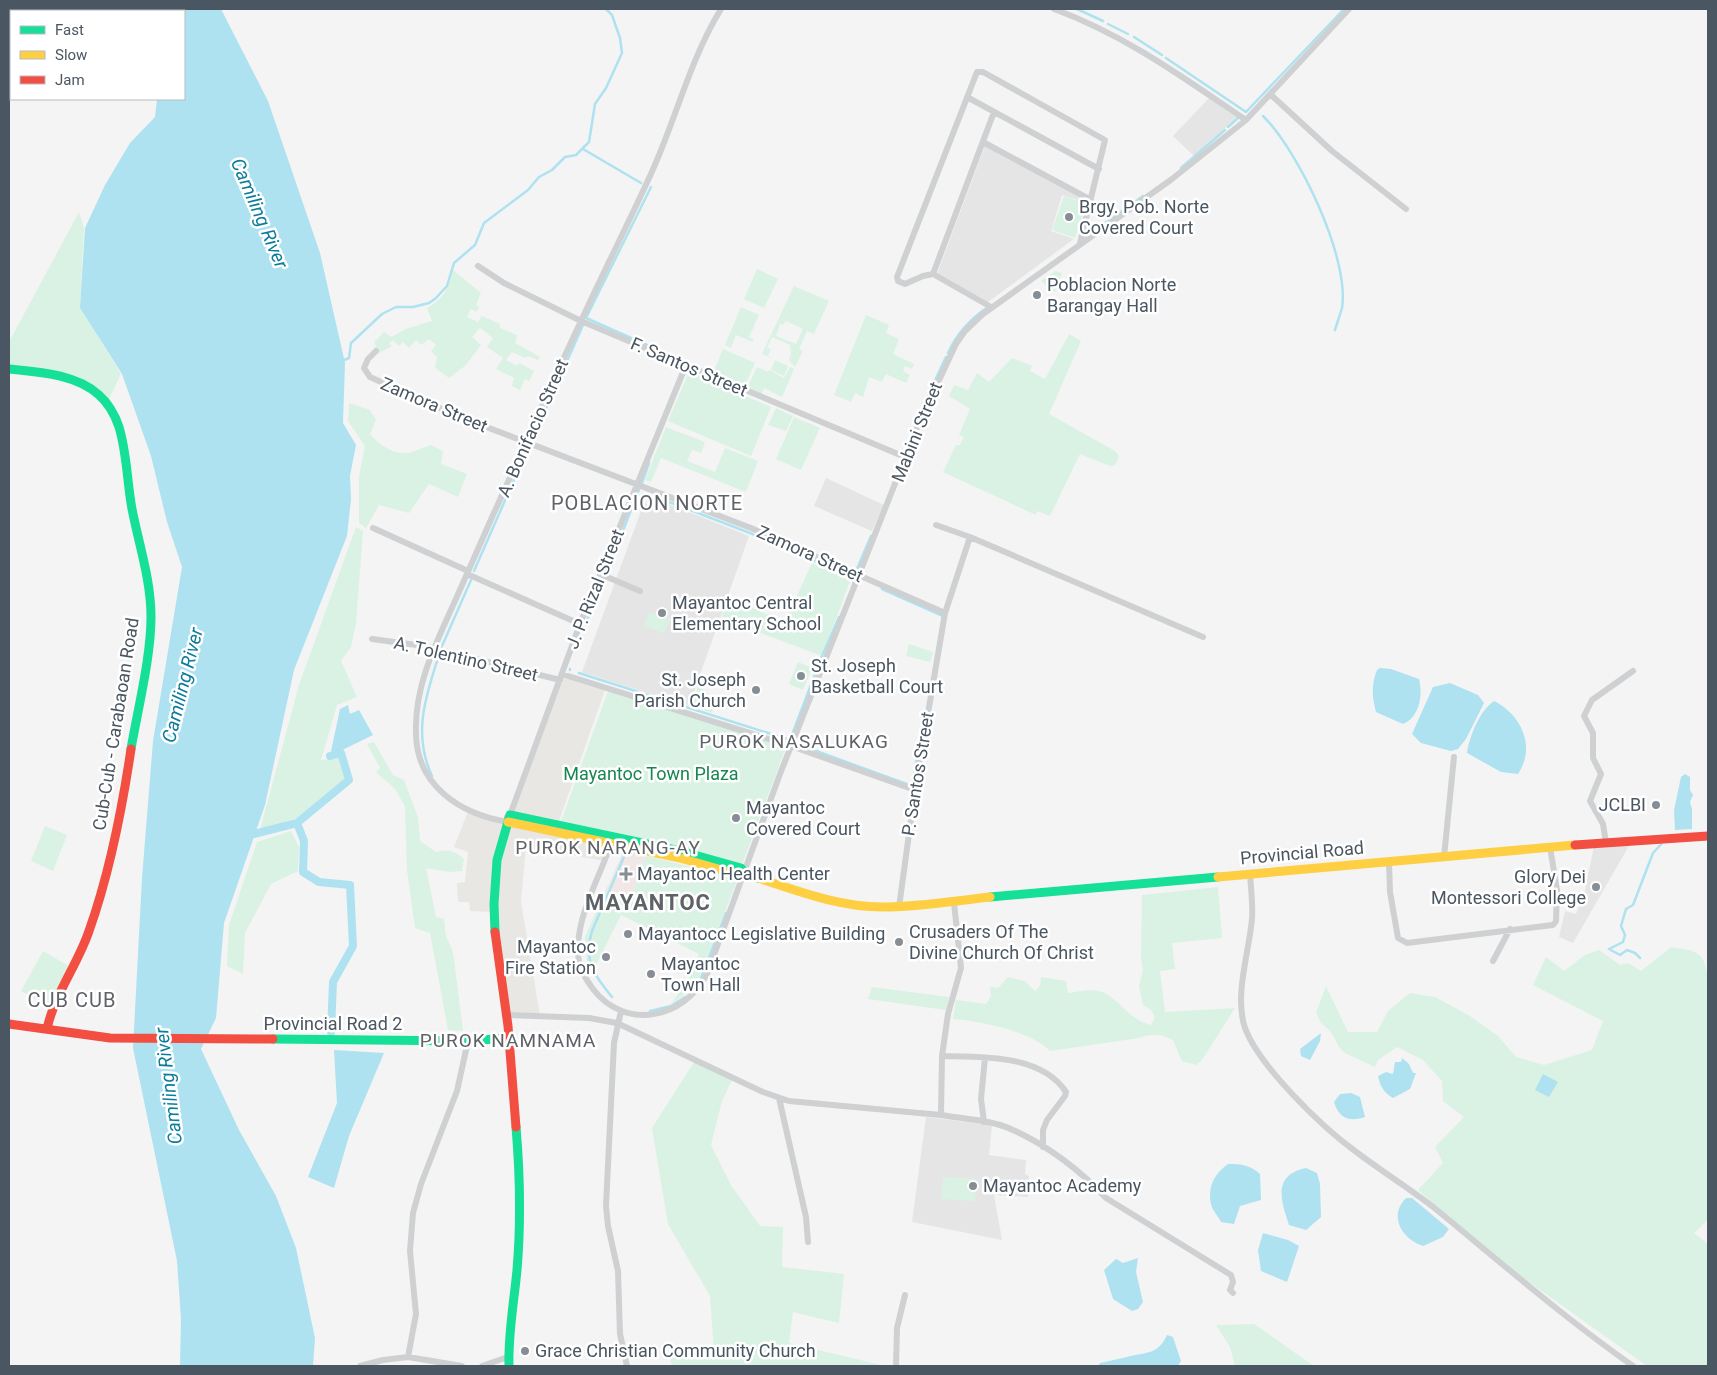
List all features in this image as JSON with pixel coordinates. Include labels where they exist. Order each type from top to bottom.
[{"type":"main road","name":"Cub-Cub - Carabaoan Road","points":[[9,369],[58,377],[82,384],[107,403],[122,440],[132,508],[148,584],[151,611],[150,632],[127,777],[108,869],[89,931],[72,971],[52,1010],[47,1028]]},
{"type":"main road","name":"Provincial Road","points":[[506,819],[682,855],[739,875],[745,873],[792,889],[844,903],[869,907],[954,903],[1444,856],[1708,836]]},
{"type":"main road","points":[[506,819],[498,860],[494,904],[496,943],[507,1015],[516,1113],[519,1184],[517,1269],[509,1362]]},
{"type":"main road","name":"Provincial Road 2","points":[[9,1024],[110,1038],[468,1041],[509,1038]]},
{"type":"street","name":"A. Bonifacio Street","points":[[506,819],[446,798],[430,780],[421,764],[416,734],[417,704],[434,648],[581,321],[657,160],[700,46],[722,9]]},
{"type":"street","points":[[1054,9],[1082,19],[1133,44],[1246,120]]},
{"type":"street","name":"Mabini Street","points":[[621,1011],[637,1015],[654,1014],[677,1006],[695,993],[707,974],[792,746],[905,457],[934,387],[956,344],[970,325],[991,308],[1172,179],[1246,120],[1349,9]]},
{"type":"street","points":[[991,308],[933,274],[904,284],[898,281],[897,277],[977,72],[986,74],[1103,138],[1106,143],[1080,243]]},
{"type":"street","points":[[1270,94],[1332,151],[1406,209]]},
{"type":"street","points":[[967,98],[1099,170]]},
{"type":"street","points":[[933,274],[994,112]]},
{"type":"street","points":[[983,142],[1091,200]]},
{"type":"street","name":"F. Santos Street","points":[[478,266],[504,283],[581,321],[905,457]]},
{"type":"street","name":"Zamora Street","points":[[376,351],[364,368],[370,377],[460,418],[791,544],[858,576],[945,613]]},
{"type":"street","name":"J. P. Rizal Street","points":[[506,819],[580,624],[686,365]]},
{"type":"street","points":[[936,526],[970,537],[1203,636]]},
{"type":"street","points":[[373,528],[580,624]]},
{"type":"street","name":"P. Santos Street","points":[[899,907],[915,790],[945,613],[970,537]]},
{"type":"street","points":[[600,574],[640,590]]},
{"type":"street","name":"A. Tolentino Street","points":[[372,640],[400,641],[561,677],[792,746],[915,790]]},
{"type":"street","points":[[1606,843],[1603,824],[1590,801],[1601,774],[1593,758],[1593,733],[1584,716],[1592,700],[1633,671]]},
{"type":"street","points":[[1444,856],[1454,757]]},
{"type":"street","points":[[613,840],[585,916],[579,955],[584,975],[597,993],[611,1007],[621,1011],[614,1043],[606,1206],[608,1226],[618,1271],[620,1334],[627,1366]]},
{"type":"street","points":[[1389,862],[1398,938],[1407,943],[1553,925],[1556,921],[1557,890],[1550,847]]},
{"type":"street","points":[[1250,874],[1252,919],[1244,982],[1243,1017],[1254,1046],[1272,1072],[1296,1098],[1353,1150],[1430,1205],[1506,1268],[1632,1366]]},
{"type":"street","points":[[941,1115],[942,1056],[948,1014],[961,968],[954,903]]},
{"type":"street","points":[[1493,961],[1510,929]]},
{"type":"street","points":[[507,1015],[589,1018],[617,1023],[779,1098],[802,1102],[941,1115],[1012,1129],[1043,1147],[1090,1180],[1106,1198],[1231,1276],[1233,1282],[1230,1290],[1232,1293]]},
{"type":"street","points":[[408,1356],[416,1314],[410,1251],[413,1213],[421,1184],[458,1091],[468,1041]]},
{"type":"street","points":[[942,1056],[984,1058],[1028,1065],[1045,1072],[1063,1088],[1065,1096],[1047,1120],[1043,1130],[1043,1147]]},
{"type":"street","points":[[984,1058],[981,1099],[984,1122]]},
{"type":"street","points":[[779,1098],[806,1217],[808,1242]]},
{"type":"street","points":[[896,1366],[897,1328],[905,1295]]},
{"type":"street","points":[[360,1366],[408,1356],[422,1361],[462,1366]]},
{"type":"street","points":[[482,1366],[509,1362]]},
{"type":"shaded area","points":[[1209,98],[1237,117],[1195,157],[1173,136]]},
{"type":"shaded area","points":[[985,146],[1088,202],[1062,195],[1051,231],[1074,239],[988,302],[937,274]]},
{"type":"shaded area","points":[[826,478],[884,505],[872,531],[814,506]]},
{"type":"shaded area","name":"Mayantoc Central Elementary School","points":[[656,499],[749,536],[689,706],[582,672],[644,503],[653,506]]},
{"type":"shaded area","points":[[564,675],[605,690],[558,824],[512,814]]},
{"type":"shaded area","points":[[469,809],[508,822],[612,843],[605,861],[526,847],[521,902],[540,1016],[507,1015],[494,912],[470,911],[469,902],[458,902],[457,883],[465,882],[468,852],[454,847]]},
{"type":"shaded area","name":"Glory Dei Montessori College","points":[[1630,844],[1573,943],[1559,937],[1565,911],[1576,914],[1584,895],[1594,846]]},
{"type":"shaded area","name":"Mayantoc Health Center","points":[[624,850],[646,856],[630,901],[605,892]]},
{"type":"shaded area","name":"Mayantoc Academy","points":[[926,1117],[992,1125],[989,1155],[1026,1160],[1025,1174],[1029,1176],[1028,1197],[994,1195],[1002,1240],[912,1222]]},
{"type":"green space","name":"Brgy. Pob. Norte Covered Court","points":[[1064,196],[1087,204],[1075,238],[1052,230]]},
{"type":"green space","points":[[79,212],[84,228],[80,308],[121,374],[107,403],[82,384],[9,368],[9,342]]},
{"type":"green space","points":[[757,269],[778,279],[764,308],[744,299]]},
{"type":"green space","points":[[453,270],[481,293],[476,305],[479,307],[477,312],[471,309],[467,317],[478,322],[482,316],[500,324],[500,328],[517,335],[515,343],[540,357],[538,360],[528,356],[525,358],[512,352],[506,360],[517,366],[519,363],[534,371],[529,381],[525,379],[520,390],[512,386],[514,378],[496,369],[503,358],[487,347],[493,338],[480,328],[472,337],[481,345],[466,365],[449,378],[435,368],[437,357],[431,351],[436,345],[429,339],[421,345],[416,340],[409,348],[403,342],[399,346],[393,340],[389,343],[392,346],[379,353],[375,348],[374,342],[384,332],[391,337],[406,329],[432,321],[427,308],[438,301],[445,292],[450,283]]},
{"type":"green space","points":[[1055,271],[1062,273],[1055,292],[1041,281]]},
{"type":"green space","points":[[794,286],[829,301],[814,334],[807,331],[799,349],[803,351],[795,367],[789,360],[791,354],[790,345],[772,337],[767,348],[771,349],[768,355],[772,358],[762,354]],"holes":[[[786,321],[803,329],[796,344],[776,336],[780,324],[783,325]]]},
{"type":"green space","points":[[741,307],[759,315],[749,337],[754,340],[753,342],[736,335],[731,348],[725,345]]},
{"type":"green space","points":[[866,315],[889,325],[886,333],[899,339],[893,354],[914,364],[912,369],[905,366],[903,371],[910,375],[906,383],[886,374],[882,382],[869,377],[863,397],[855,393],[851,402],[834,395]]},
{"type":"green space","points":[[1069,334],[1081,341],[1049,414],[1115,451],[1119,456],[1115,465],[1110,466],[1080,454],[1050,516],[1037,511],[1036,515],[943,472],[956,445],[960,445],[964,437],[959,435],[970,409],[949,396],[954,385],[968,390],[977,373],[989,382],[1012,358],[1032,366],[1030,371],[1045,379]]},
{"type":"green space","points":[[723,349],[755,363],[744,388],[713,373]]},
{"type":"green space","points":[[775,360],[788,366],[784,376],[771,370]]},
{"type":"green space","points":[[757,367],[768,372],[769,370],[784,378],[790,367],[794,369],[782,397],[764,388],[761,395],[747,388]]},
{"type":"green space","points":[[689,372],[771,407],[751,456],[668,421]]},
{"type":"green space","points":[[349,403],[370,410],[376,420],[370,434],[388,449],[406,453],[431,445],[443,451],[441,464],[467,474],[458,497],[429,484],[409,513],[379,505],[366,528],[359,523],[359,477],[365,446],[348,421]]},
{"type":"green space","points":[[776,408],[793,416],[786,431],[768,425]]},
{"type":"green space","points":[[794,417],[820,428],[801,470],[776,459]]},
{"type":"green space","points":[[666,427],[705,442],[701,453],[692,450],[687,461],[715,472],[725,448],[758,461],[746,492],[661,458],[651,482],[645,480]]},
{"type":"green space","points":[[356,527],[363,531],[356,623],[351,647],[341,661],[357,697],[337,705],[321,760],[338,758],[345,779],[297,818],[260,830],[299,685]]},
{"type":"green space","points":[[812,563],[850,581],[822,656],[721,618],[729,598],[785,622]]},
{"type":"green space","points":[[649,612],[671,619],[664,633],[644,626]]},
{"type":"green space","points":[[909,644],[933,652],[930,662],[906,656]]},
{"type":"green space","name":"St. Joseph Basketball Court","points":[[798,662],[812,668],[803,690],[789,684]]},
{"type":"green space","points":[[698,686],[710,697],[713,704],[712,713],[691,706]]},
{"type":"green space","name":"Mayantoc Town Plaza","points":[[608,691],[786,747],[742,865],[667,844],[560,824]]},
{"type":"green space","points":[[374,742],[393,775],[404,780],[418,817],[420,841],[436,852],[451,851],[464,859],[462,871],[449,872],[426,868],[436,917],[444,919],[446,936],[453,952],[463,1031],[448,1030],[430,933],[415,928],[407,870],[405,806],[395,789],[376,772],[380,768],[367,744]]},
{"type":"green space","points":[[45,826],[67,835],[53,871],[31,861]]},
{"type":"green space","points":[[291,831],[299,847],[298,871],[271,884],[245,933],[243,974],[227,966],[229,925],[257,842]]},
{"type":"green space","points":[[646,856],[738,878],[696,986],[671,1004],[689,978],[699,954],[621,915],[594,969],[587,967],[585,937],[605,892],[630,901]]},
{"type":"green space","points":[[1218,887],[1222,938],[1172,943],[1175,969],[1160,971],[1165,1012],[1235,1008],[1202,1060],[1196,1065],[1182,1061],[1173,1040],[1160,1035],[1148,1035],[1139,1038],[1050,1051],[1030,1038],[1004,1028],[953,1019],[956,1000],[986,1004],[991,996],[990,987],[998,988],[1008,977],[1025,981],[1035,991],[1040,986],[1041,977],[1066,981],[1068,993],[1092,990],[1106,994],[1136,1018],[1151,1025],[1155,1018],[1151,1010],[1143,1005],[1139,986],[1143,970],[1141,958],[1142,895]]},
{"type":"green space","points":[[1671,947],[1698,954],[1705,963],[1708,980],[1708,1220],[1694,1233],[1708,1244],[1708,1366],[1647,1366],[1508,1267],[1418,1190],[1443,1163],[1435,1147],[1464,1117],[1443,1101],[1442,1081],[1423,1060],[1397,1047],[1378,1060],[1375,1067],[1345,1053],[1339,1047],[1331,1032],[1321,1023],[1316,1013],[1326,986],[1348,1032],[1377,1032],[1388,1011],[1410,993],[1435,997],[1470,1016],[1498,1036],[1516,1057],[1544,1065],[1592,1050],[1603,1021],[1533,985],[1546,957],[1564,971],[1585,955],[1599,950],[1620,965],[1628,963],[1641,971]]},
{"type":"green space","points":[[43,951],[72,968],[50,1007],[21,991]]},
{"type":"green space","points":[[872,987],[949,997],[946,1010],[868,999]]},
{"type":"green space","points":[[696,1059],[733,1078],[722,1101],[711,1145],[731,1185],[760,1226],[783,1227],[782,1267],[844,1274],[839,1323],[793,1312],[789,1343],[885,1366],[672,1366],[669,1357],[714,1350],[710,1296],[668,1224],[652,1128]]},
{"type":"green space","points":[[943,1177],[977,1179],[975,1201],[941,1199]]},
{"type":"green space","points":[[1254,1324],[1314,1366],[1235,1366],[1230,1347],[1216,1325]]},
{"type":"water","name":"Camiling River","points":[[79,9],[221,9],[268,101],[320,253],[345,363],[343,423],[356,445],[350,476],[351,499],[347,536],[294,670],[265,805],[224,923],[216,1018],[201,1049],[239,1130],[276,1196],[296,1248],[315,1338],[313,1366],[180,1366],[181,1319],[177,1261],[133,1048],[142,878],[153,741],[182,567],[167,522],[151,456],[122,374],[80,308],[85,228],[105,185],[130,143],[155,117],[157,100],[185,100],[185,10]]},
{"type":"water","points":[[1380,668],[1391,669],[1419,679],[1421,692],[1417,711],[1409,721],[1403,724],[1376,712],[1373,686],[1375,675]]},
{"type":"water","points":[[1450,683],[1478,695],[1484,703],[1466,739],[1458,749],[1451,751],[1421,743],[1412,734],[1433,687]]},
{"type":"water","points":[[1494,701],[1512,715],[1519,723],[1523,733],[1526,753],[1518,774],[1501,772],[1467,753],[1476,724],[1484,711]]},
{"type":"water","points":[[348,705],[350,714],[359,710],[373,735],[330,756],[340,709]]},
{"type":"water","points":[[1685,774],[1690,777],[1690,790],[1693,795],[1690,802],[1692,829],[1675,830],[1674,810],[1681,777]]},
{"type":"water","points":[[1321,1033],[1320,1041],[1310,1060],[1301,1056],[1300,1049]]},
{"type":"water","points":[[334,1050],[384,1053],[349,1136],[334,1188],[308,1177],[337,1103]]},
{"type":"water","points":[[1402,1058],[1409,1064],[1413,1073],[1416,1073],[1410,1089],[1393,1098],[1383,1089],[1378,1076],[1386,1072],[1393,1074],[1395,1062],[1401,1062]]},
{"type":"water","points":[[1543,1074],[1558,1082],[1549,1097],[1535,1090]]},
{"type":"water","points":[[1351,1093],[1360,1097],[1365,1117],[1346,1118],[1336,1108],[1334,1102],[1340,1094]]},
{"type":"water","points":[[1228,1164],[1246,1166],[1260,1174],[1261,1200],[1240,1206],[1234,1224],[1221,1222],[1211,1204],[1210,1198],[1213,1181]]},
{"type":"water","points":[[1306,1168],[1317,1173],[1320,1184],[1321,1217],[1306,1230],[1289,1225],[1282,1198],[1282,1190],[1288,1176],[1295,1171]]},
{"type":"water","points":[[1406,1198],[1412,1198],[1449,1229],[1443,1237],[1423,1246],[1409,1238],[1400,1226],[1398,1219],[1398,1212]]},
{"type":"water","points":[[1263,1233],[1288,1240],[1299,1246],[1287,1282],[1261,1271],[1258,1250]]},
{"type":"water","points":[[1138,1258],[1136,1272],[1143,1302],[1138,1309],[1132,1311],[1113,1299],[1104,1270],[1116,1259],[1123,1263]]},
{"type":"water","points":[[1167,1335],[1173,1337],[1181,1361],[1178,1366],[1098,1366],[1100,1363],[1152,1351],[1160,1346]]},
{"type":"waterway","points":[[344,360],[349,358],[351,343],[382,314],[396,307],[413,307],[429,303],[436,298],[447,286],[454,263],[475,245],[484,223],[528,190],[539,177],[552,170],[565,157],[576,155],[589,142],[595,104],[606,88],[622,53],[620,38],[612,15],[606,9]]},
{"type":"waterway","points":[[1077,9],[1103,21]]},
{"type":"waterway","points":[[1166,58],[1246,112],[1344,9]]},
{"type":"waterway","points":[[1108,24],[1128,34]]},
{"type":"waterway","points":[[1134,37],[1162,55]]},
{"type":"waterway","points":[[1263,116],[1277,132],[1291,153],[1319,206],[1330,234],[1338,262],[1342,287],[1342,308],[1335,330]]},
{"type":"waterway","points":[[1228,127],[1239,117]]},
{"type":"waterway","points":[[1181,168],[1225,130]]},
{"type":"waterway","points":[[583,149],[641,183]]},
{"type":"waterway","points":[[586,318],[651,187]]},
{"type":"waterway","points":[[1083,239],[1143,196]]},
{"type":"waterway","points":[[948,353],[965,327],[975,316],[988,307]]},
{"type":"waterway","points":[[586,318],[667,354]]},
{"type":"waterway","points":[[533,438],[583,325]]},
{"type":"waterway","points":[[925,402],[946,357]]},
{"type":"waterway","points":[[474,571],[528,448]]},
{"type":"waterway","points":[[642,483],[649,463]]},
{"type":"waterway","points":[[606,574],[640,487]]},
{"type":"waterway","points":[[664,500],[750,533],[854,578],[853,582]]},
{"type":"waterway","points":[[857,569],[871,536]]},
{"type":"waterway","points":[[587,620],[604,578]]},
{"type":"waterway","points":[[442,646],[471,580]]},
{"type":"waterway","points":[[882,589],[943,616]]},
{"type":"waterway","points":[[823,654],[839,617]]},
{"type":"waterway","points":[[432,776],[426,760],[422,729],[426,699],[440,652]]},
{"type":"waterway","points":[[579,673],[790,740],[822,656]]},
{"type":"waterway","points":[[808,748],[912,786],[919,746]]},
{"type":"waterway","points":[[297,823],[349,780],[341,753],[330,756]]},
{"type":"waterway","points":[[254,834],[297,823],[304,841],[303,872],[319,882],[350,885],[353,946],[333,982],[331,1032]]},
{"type":"waterway","points":[[1640,958],[1635,953],[1627,950],[1620,955],[1609,949],[1623,942],[1625,935],[1621,926],[1626,909],[1633,905],[1653,853],[1665,840]]},
{"type":"waterway","points":[[612,997],[595,974],[589,951],[592,931],[626,852]]},
{"type":"waterway","points":[[701,978],[726,913]]},
{"type":"waterway","points":[[650,1011],[671,1006],[685,997]]},
{"type":"traffic: fast","points":[[9,369],[56,375],[79,382],[99,395],[108,405],[119,427],[124,447],[132,509],[147,576],[151,617],[147,666],[131,749]]},
{"type":"traffic: fast","points":[[495,932],[494,904],[497,860],[510,815],[680,851],[741,868],[745,873],[758,878]]},
{"type":"traffic: fast","points":[[990,897],[1218,877]]},
{"type":"traffic: fast","points":[[273,1039],[468,1041],[509,1038]]},
{"type":"traffic: fast","points":[[509,1366],[510,1330],[519,1234],[516,1127]]},
{"type":"traffic: slow","points":[[508,822],[680,858],[739,875],[745,873]]},
{"type":"traffic: slow","points":[[1218,877],[1575,845]]},
{"type":"traffic: slow","points":[[758,878],[803,893],[834,901],[866,906],[909,906],[990,897]]},
{"type":"traffic: jam","points":[[47,1029],[60,992],[84,943],[103,886],[124,795],[131,749]]},
{"type":"traffic: jam","points":[[1575,845],[1708,836]]},
{"type":"traffic: jam","points":[[495,932],[508,1026],[516,1127]]},
{"type":"traffic: jam","points":[[9,1024],[110,1038],[273,1039]]},
{"type":"place","name":"Brgy. Pob. Norte Covered Court","points":[[1069,217]]},
{"type":"place","name":"Poblacion Norte Barangay Hall","points":[[1037,295]]},
{"type":"place","name":"Mayantoc Central Elementary School","points":[[662,613]]},
{"type":"place","name":"St. Joseph Basketball Court","points":[[801,676]]},
{"type":"place","name":"St. Joseph Parish Church","points":[[756,690]]},
{"type":"place","name":"JCLBI","points":[[1656,805]]},
{"type":"place","name":"Mayantoc Covered Court","points":[[736,818]]},
{"type":"place","name":"Mayantoc Health Center","points":[[626,874]]},
{"type":"place","name":"Glory Dei Montessori College","points":[[1596,887]]},
{"type":"place","name":"Mayantocc Legislative Building","points":[[628,934]]},
{"type":"place","name":"Crusaders Of The Divine Church Of Christ","points":[[899,942]]},
{"type":"place","name":"Mayantoc Fire Station","points":[[606,957]]},
{"type":"place","name":"Mayantoc Town Hall","points":[[651,974]]},
{"type":"place","name":"Mayantoc Academy","points":[[973,1186]]},
{"type":"place","name":"Grace Christian Community Church","points":[[525,1351]]},
{"type":"district","name":"POBLACION NORTE","points":[[647,503]]},
{"type":"district","name":"PUROK NASALUKAG","points":[[794,741]]},
{"type":"district","name":"PUROK NARANG-AY","points":[[608,847]]},
{"type":"district","name":"MAYANTOC","points":[[648,902]]},
{"type":"district","name":"CUB CUB","points":[[72,1000]]},
{"type":"district","name":"PUROK NAMNAMA","points":[[508,1040]]}]
